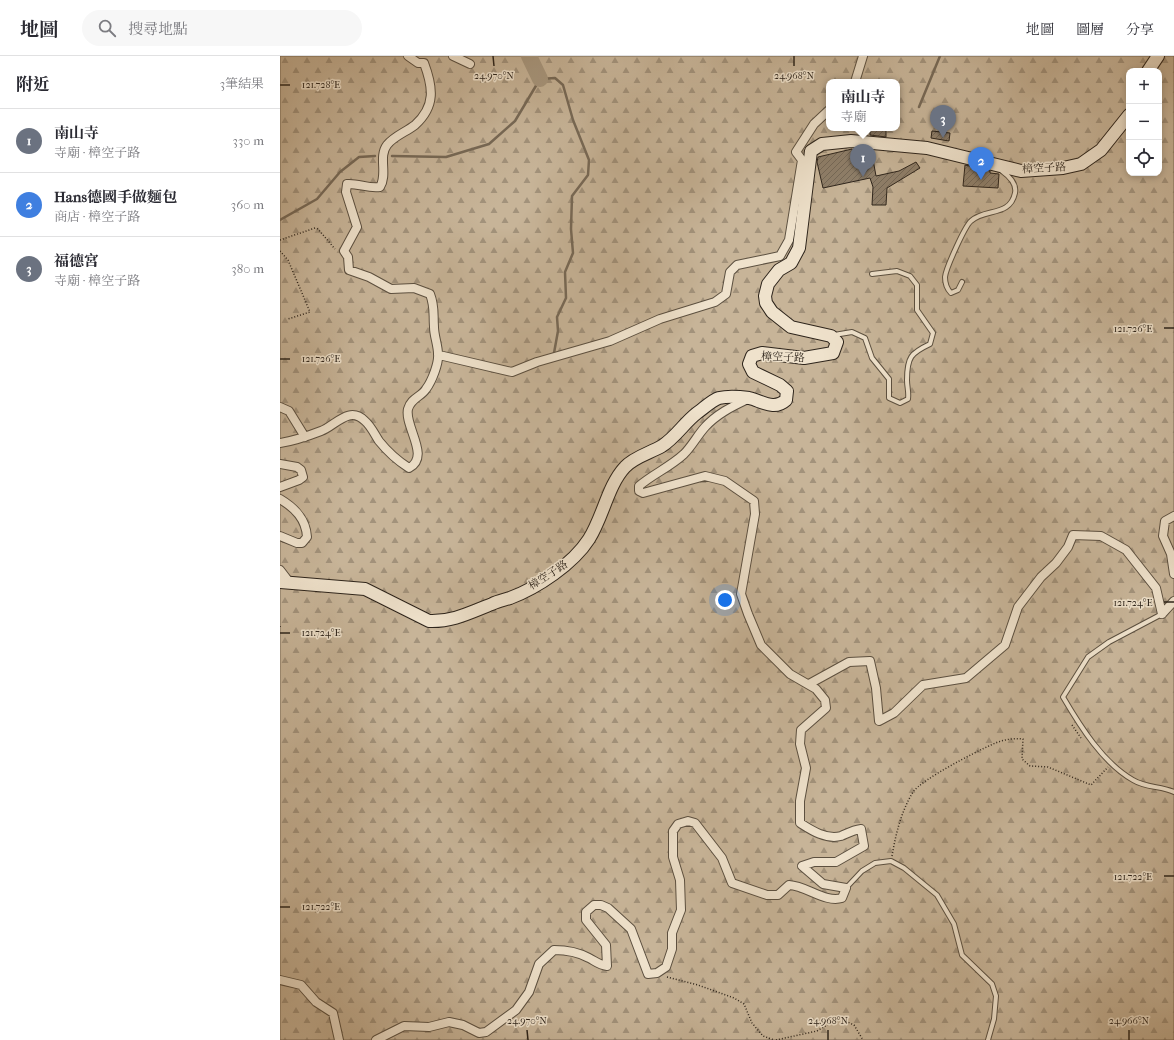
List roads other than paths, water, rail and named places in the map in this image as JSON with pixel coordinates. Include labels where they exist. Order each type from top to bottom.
[{"type":"street","points":[[280,443],[322,431],[342,417],[353,415],[364,420],[380,442],[401,463],[409,468],[415,465],[418,460],[415,440],[409,424],[408,410],[411,402],[426,389],[438,355],[434,328],[435,306],[430,294],[414,288],[391,289],[368,277],[349,270],[348,257],[344,251],[357,227],[346,192],[347,184],[356,183],[374,188],[380,187],[385,180],[383,158],[386,146],[415,125],[429,108],[432,88],[423,59],[418,64],[408,56]]},
{"type":"street","points":[[453,56],[470,64]]},
{"type":"street","points":[[856,79],[863,56]]},
{"type":"street","points":[[1150,68],[1158,56]]},
{"type":"street","points":[[438,355],[512,372],[537,362],[610,341],[660,319],[715,302],[726,294],[730,272],[737,266],[780,256],[789,240],[806,161],[796,152],[801,142],[814,124],[826,113]]},
{"type":"street","name":"樟空子路","points":[[285,582],[365,589],[429,620],[439,621],[456,618],[510,598],[558,571],[576,556],[600,519],[614,482],[625,466],[660,447],[677,434],[695,415],[719,398],[750,398],[766,404],[781,404],[786,400],[787,391],[780,385],[753,372],[750,364],[752,356],[762,353],[804,358],[817,357],[832,353],[837,342],[831,336],[791,328],[772,312],[766,303],[765,296],[768,284],[778,270],[791,264],[799,248],[806,161],[811,151],[822,144],[851,141],[927,148],[1021,171],[1063,168],[1081,164],[1101,150],[1126,119]]},
{"type":"street","points":[[376,1040],[404,1026],[429,1027],[449,1022],[463,1025],[480,1033],[486,1032],[516,1010],[529,992],[539,964],[554,950],[566,950],[588,957],[601,966],[607,966],[606,945],[586,920],[586,912],[594,905],[601,905],[608,908],[631,929],[648,974],[655,973],[666,967],[672,949],[672,933],[681,910],[680,880],[673,857],[673,831],[678,824],[688,821],[694,823],[722,858],[732,883],[767,895],[778,895],[789,885],[800,886],[835,900],[842,898],[846,888],[823,884],[802,866],[814,862],[836,862],[864,846],[862,829],[839,836],[828,837],[812,831],[800,823],[800,801],[806,768],[800,744],[801,730],[826,708],[825,700],[809,684],[790,674],[761,645],[741,594],[756,514],[754,501],[725,481],[705,476],[643,493],[639,491],[639,486],[646,480],[663,471],[684,454],[705,427],[724,410],[750,398]]},
{"type":"street","points":[[280,408],[290,411],[305,437]]},
{"type":"street","points":[[280,464],[297,467],[302,470],[303,477],[280,487]]},
{"type":"street","points":[[280,499],[293,507],[299,514],[306,529],[306,537],[302,543],[297,543],[280,536]]},
{"type":"street","points":[[1174,516],[1165,521],[1163,536],[1171,554],[1174,574]]},
{"type":"street","points":[[809,684],[849,662],[870,661],[876,688],[879,721],[894,713],[923,685],[966,678],[1004,645],[1018,607],[1041,577],[1060,558],[1068,547],[1073,535],[1101,536],[1126,550],[1156,588],[1162,614]]},
{"type":"street","points":[[280,570],[285,582]]},
{"type":"street","points":[[1162,614],[1174,601]]},
{"type":"street","points":[[280,980],[301,985],[316,1002],[333,1013],[339,1040]]},
{"type":"lane","points":[[962,282],[958,290],[952,293],[947,288],[945,276],[962,233],[969,222],[977,216],[1002,210],[1013,201],[1016,189],[1010,177],[988,162]]},
{"type":"lane","points":[[831,336],[852,332],[865,338],[872,358],[889,379],[889,398],[900,403],[908,399],[909,392],[907,381],[911,356],[915,351],[930,344],[933,333],[917,310],[917,285],[910,276],[897,271],[872,274]]},
{"type":"lane","points":[[1162,614],[1109,642],[1088,657],[1063,697],[1080,726],[1118,769],[1134,781],[1154,788],[1166,788],[1174,792]]},
{"type":"lane","points":[[846,888],[862,871],[875,863],[891,861],[904,868],[937,895],[954,924],[962,955],[992,984],[996,996],[994,1019],[988,1040]]},
{"type":"waterway","points":[[529,56],[540,79]]},
{"type":"waterway","points":[[919,107],[940,56]]},
{"type":"waterway","points":[[392,156],[446,157],[489,144],[515,121],[540,79],[555,78],[563,85],[573,120],[589,160],[588,175],[572,196],[571,229],[573,253],[565,272],[566,298],[557,317],[558,331],[554,353]]},
{"type":"waterway","points":[[280,220],[317,199],[340,172],[359,157],[375,156]]},
{"type":"place","name":"福德宮","points":[[943,138]]},
{"type":"place","name":"南山寺","points":[[863,177]]},
{"type":"place","name":"Hans德國手做麵包","points":[[981,180]]}]
